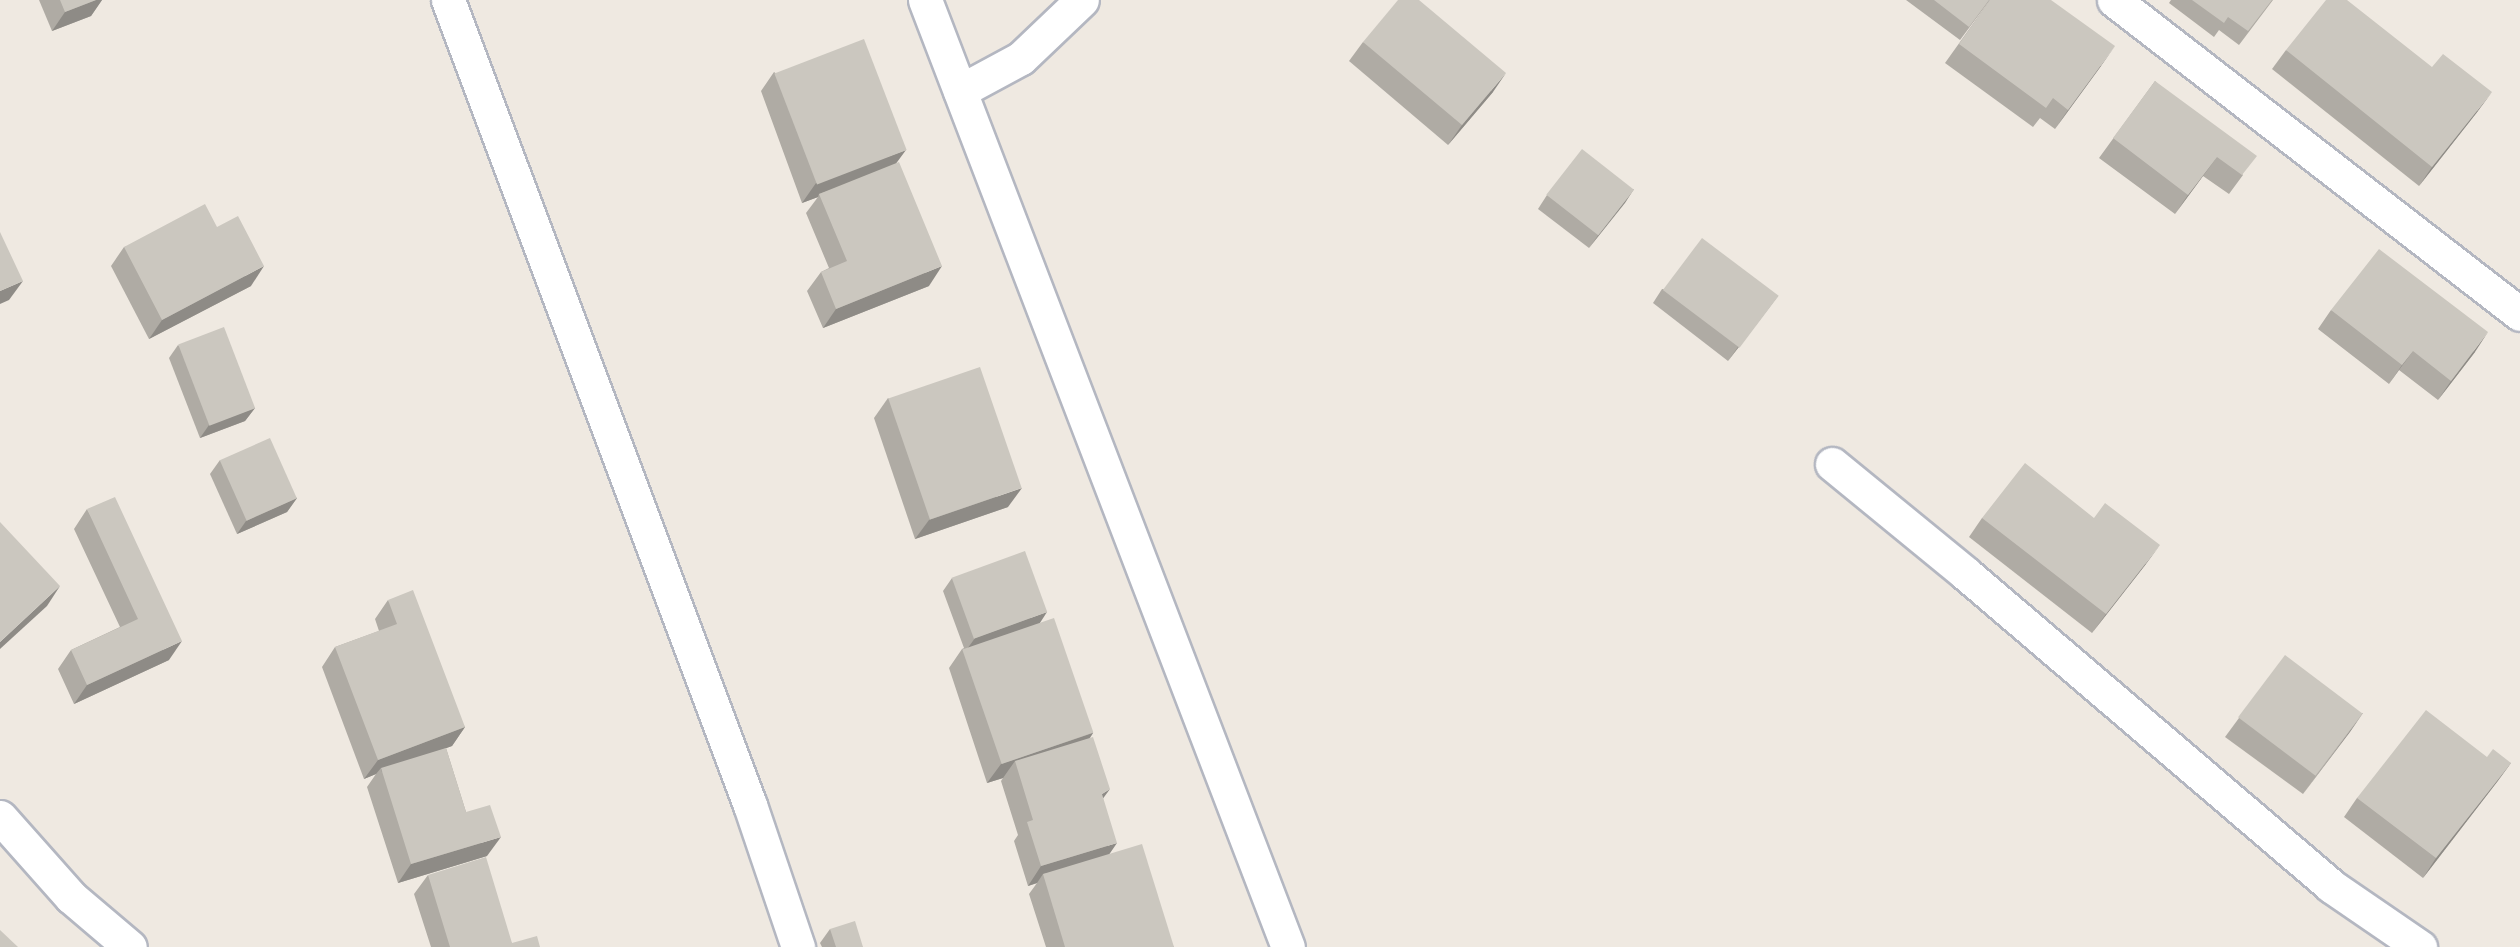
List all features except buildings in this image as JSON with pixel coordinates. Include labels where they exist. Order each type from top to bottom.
[{"type":"street","points":[[448,0],[746,794],[798,947]]},
{"type":"street","points":[[925,0],[1288,947]]},
{"type":"street","points":[[960,91],[1021,58],[1082,0]]},
{"type":"street","points":[[2114,0],[2520,314]]},
{"type":"street","points":[[1832,464],[1965,573],[2331,886],[2420,947]]},
{"type":"street","points":[[0,817],[71,897],[130,947]]}]
